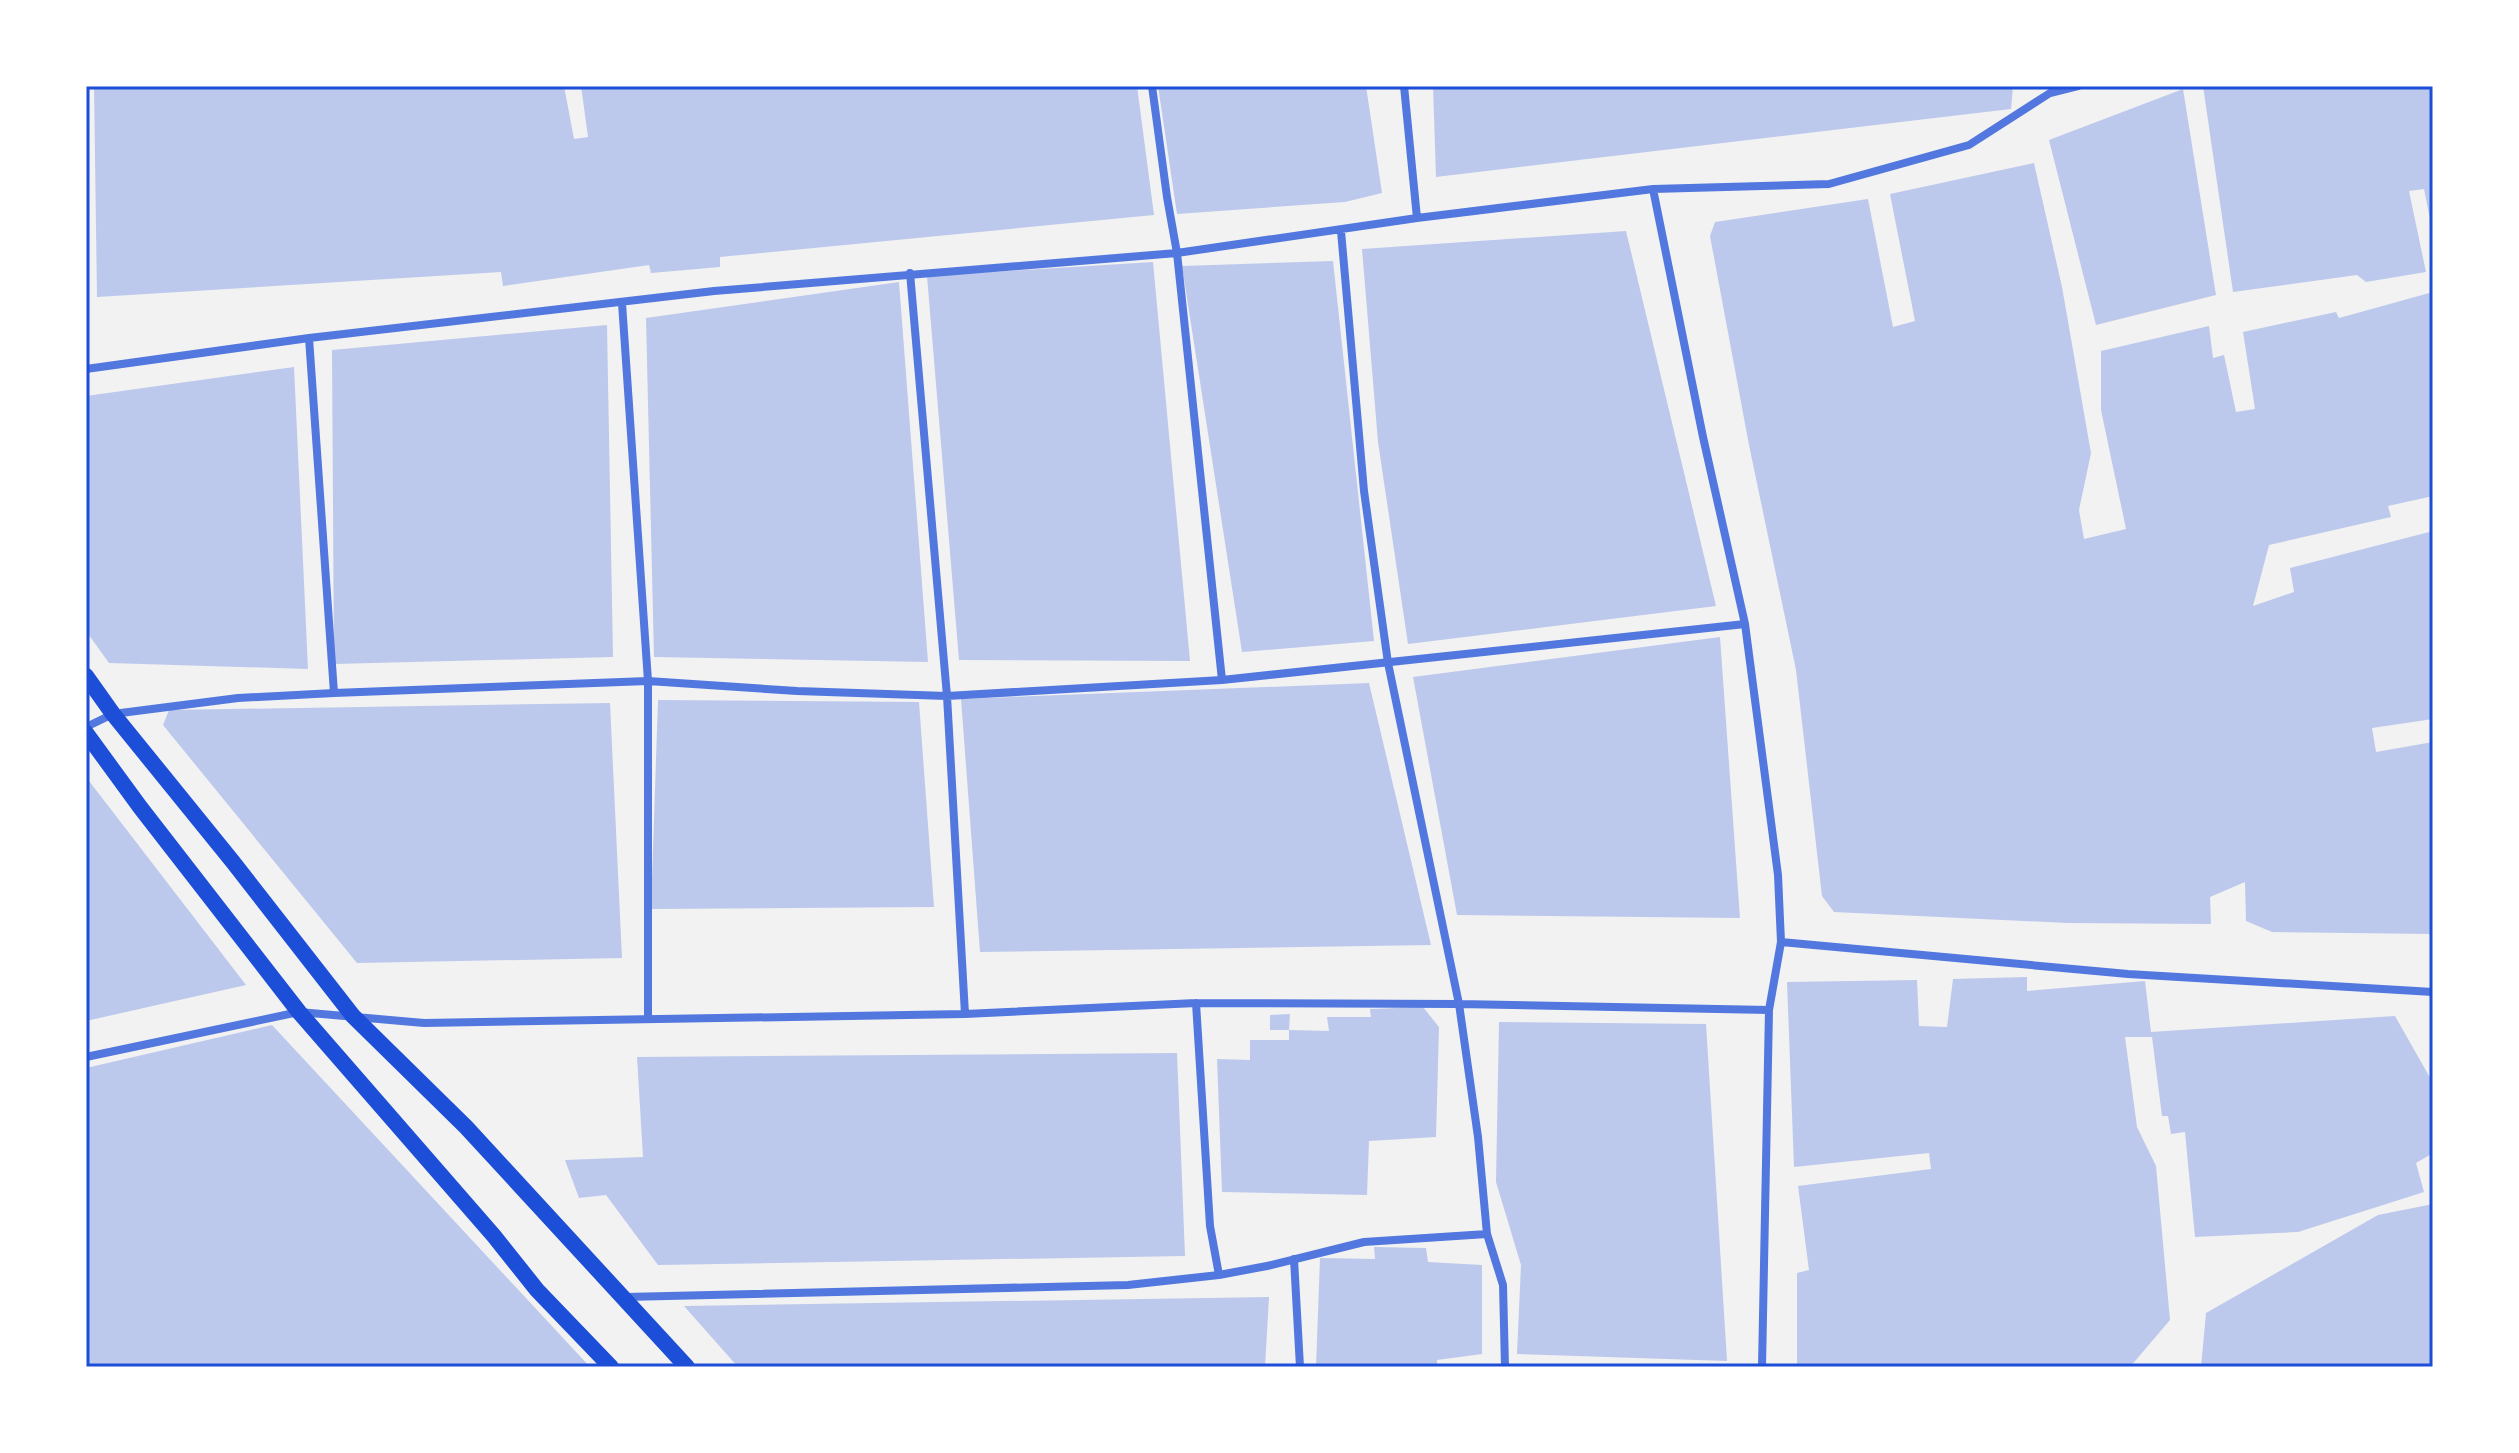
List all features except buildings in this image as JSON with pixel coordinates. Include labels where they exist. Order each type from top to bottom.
[{"type":"main road","points":[[86,676],[353,1016],[466,1127],[687,1367]]},
{"type":"main road","points":[[86,730],[140,807],[299,1012],[494,1236],[537,1290],[611,1367]]},
{"type":"street","points":[[1152,86],[1177,253],[1222,680]]},
{"type":"street","points":[[1404,86],[1417,218]]},
{"type":"street","points":[[86,369],[309,338],[714,291],[1177,253],[1417,218],[1653,189],[1829,184],[1969,145],[2050,93],[2078,86]]},
{"type":"street","points":[[1653,189],[1745,624],[1778,875],[1781,942],[1769,1010],[1762,1367]]},
{"type":"street","points":[[1341,231],[1364,491],[1388,663],[1459,1004],[1478,1137],[1487,1234],[1503,1285],[1505,1367]]},
{"type":"street","points":[[910,273],[947,696],[965,1014]]},
{"type":"street","points":[[622,303],[648,681],[648,1019]]},
{"type":"street","points":[[309,338],[334,693]]},
{"type":"street","points":[[86,730],[113,714],[238,698],[334,693],[648,681],[797,691],[947,696],[1222,680],[1745,624]]},
{"type":"street","points":[[1781,942],[2128,974],[2433,992]]},
{"type":"street","points":[[86,1057],[299,1012],[424,1023],[965,1014],[1196,1003],[1769,1010]]},
{"type":"street","points":[[1196,1003],[1208,1210],[1219,1275]]},
{"type":"street","points":[[624,1297],[1128,1285],[1219,1275],[1364,1242],[1487,1234]]},
{"type":"street","points":[[1294,1259],[1300,1367]]}]
